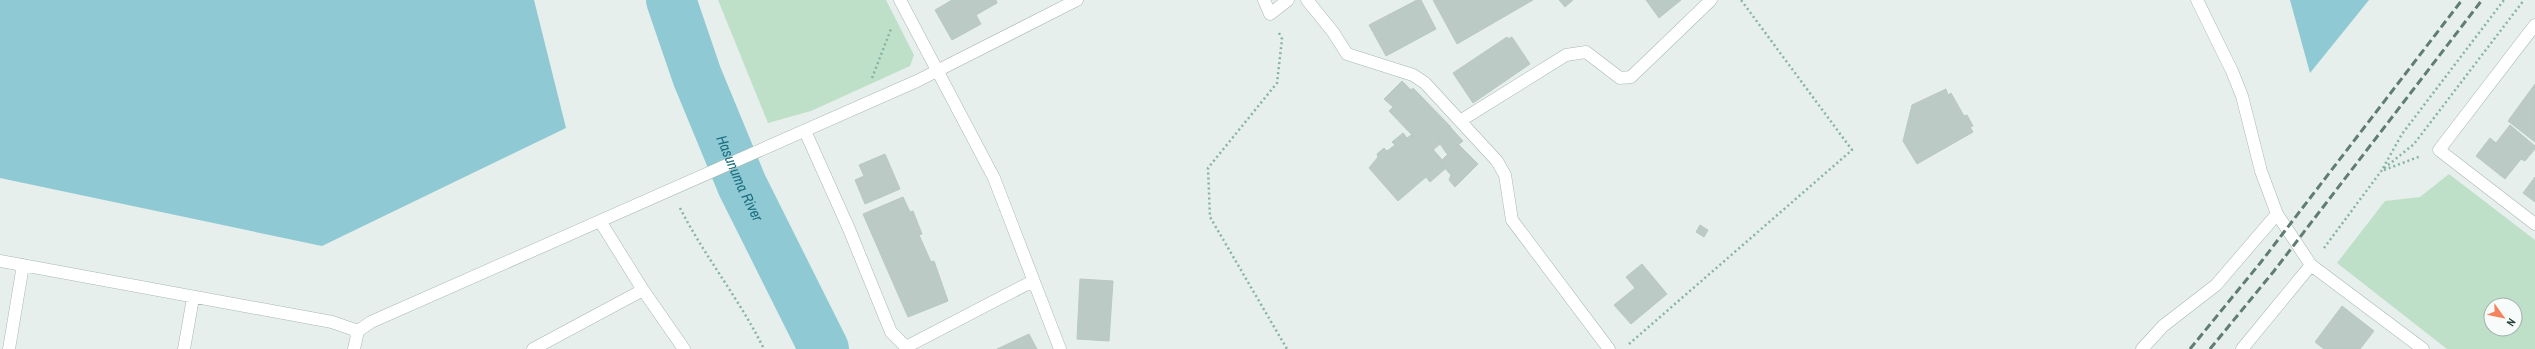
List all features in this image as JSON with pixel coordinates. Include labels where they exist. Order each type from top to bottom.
[{"type":"street","points":[[900,0],[994,178],[1060,349]]},
{"type":"street","points":[[354,349],[358,331],[371,322],[805,132],[938,71],[1077,0]]},
{"type":"street","points":[[1264,0],[1270,14],[1288,0]]},
{"type":"street","points":[[1307,0],[1333,32],[1347,54],[1412,75],[1425,83],[1497,161],[1505,174],[1512,220],[1609,349]]},
{"type":"street","points":[[1460,121],[1566,55],[1586,52],[1620,78],[1631,77],[1711,0]]},
{"type":"street","points":[[2196,0],[2232,71],[2242,96],[2261,171],[2277,214],[2311,265],[2423,349]]},
{"type":"street","points":[[2535,25],[2439,150],[2535,224]]},
{"type":"street","points":[[805,132],[891,332],[906,347],[1033,281]]},
{"type":"street","points":[[2142,349],[2163,326],[2216,285],[2277,214]]},
{"type":"street","points":[[600,221],[643,290],[684,349]]},
{"type":"street","points":[[0,261],[193,298],[332,322],[358,331]]},
{"type":"street","points":[[2242,349],[2311,265]]},
{"type":"street","points":[[9,349],[23,266]]},
{"type":"street","points":[[533,349],[643,290]]},
{"type":"street","points":[[184,349],[193,298]]},
{"type":"path","points":[[1623,349],[1852,150],[1741,0]]},
{"type":"path","points":[[2311,265],[2382,170],[2402,134],[2504,0]]},
{"type":"path","points":[[2382,170],[2414,144],[2524,0]]},
{"type":"path","points":[[1270,14],[1282,39],[1276,83],[1208,168],[1210,217],[1287,349]]},
{"type":"path","points":[[865,82],[872,79],[892,28]]},
{"type":"path","points":[[2382,170],[2439,150]]},
{"type":"path","points":[[671,190],[690,228],[748,317],[764,349]]},
{"type":"green space","points":[[718,0],[886,0],[914,55],[910,66],[811,111],[768,123]]},
{"type":"green space","points":[[2449,174],[2535,240],[2535,349],[2447,349],[2337,263],[2385,201],[2420,197]]},
{"type":"water","points":[[0,0],[534,0],[566,128],[322,246],[0,178]]},
{"type":"water","points":[[2290,0],[2369,0],[2310,73]]},
{"type":"water","points":[[820,320],[835,349],[813,349],[803,328]]},
{"type":"building","points":[[952,0],[996,0],[997,3],[976,15],[981,24],[952,40],[935,10]]},
{"type":"building","points":[[1417,0],[1421,0],[1436,29],[1386,56],[1369,25]]},
{"type":"building","points":[[1433,0],[1533,0],[1457,44]]},
{"type":"building","points":[[1559,0],[1573,0],[1565,7]]},
{"type":"building","points":[[1646,0],[1681,0],[1659,18]]},
{"type":"building","points":[[1507,37],[1508,39],[1512,37],[1530,64],[1473,103],[1453,73]]},
{"type":"building","points":[[1402,81],[1411,90],[1393,107],[1384,99]]},
{"type":"building","points":[[2535,84],[2535,142],[2508,121]]},
{"type":"building","points":[[1413,88],[1451,127],[1437,141],[1440,144],[1433,150],[1417,131],[1412,135],[1389,111]]},
{"type":"building","points":[[1946,89],[1948,95],[1951,93],[1964,116],[1967,115],[1973,126],[1970,127],[1973,132],[1917,164],[1903,141],[1912,105]]},
{"type":"building","points":[[2510,125],[2535,146],[2535,149],[2525,161],[2521,159],[2505,179],[2476,156],[2490,138],[2496,143]]},
{"type":"building","points":[[1451,128],[1463,141],[1447,154],[1438,141]]},
{"type":"building","points":[[1417,131],[1444,162],[1441,164],[1445,169],[1430,182],[1426,177],[1398,201],[1369,168],[1378,157],[1377,154],[1384,148],[1387,151],[1395,145],[1392,142],[1403,133],[1407,138]]},
{"type":"building","points":[[1458,144],[1478,164],[1455,187],[1449,180],[1451,175],[1441,164],[1444,162],[1442,160]]},
{"type":"building","points":[[885,154],[900,189],[865,204],[855,180],[864,176],[859,165]]},
{"type":"building","points":[[2535,177],[2535,202],[2523,193]]},
{"type":"building","points":[[903,197],[910,212],[913,211],[922,234],[919,235],[931,262],[934,261],[948,301],[908,317],[863,214]]},
{"type":"building","points":[[1700,225],[1708,230],[1704,237],[1696,232]]},
{"type":"building","points":[[1642,264],[1667,294],[1631,324],[1614,305],[1635,288],[1626,277]]},
{"type":"building","points":[[1080,279],[1113,281],[1109,341],[1077,339]]},
{"type":"building","points":[[2342,306],[2374,331],[2360,349],[2324,349],[2315,342]]},
{"type":"building","points":[[1029,334],[1037,349],[997,349]]},
{"type":"waterway","name":"Hasunuma River","points":[[671,0],[697,76],[742,185],[824,349]]},
{"type":"railway","points":[[2190,349],[2261,262],[2462,0]]},
{"type":"railway","points":[[2210,349],[2274,271],[2482,0]]}]
